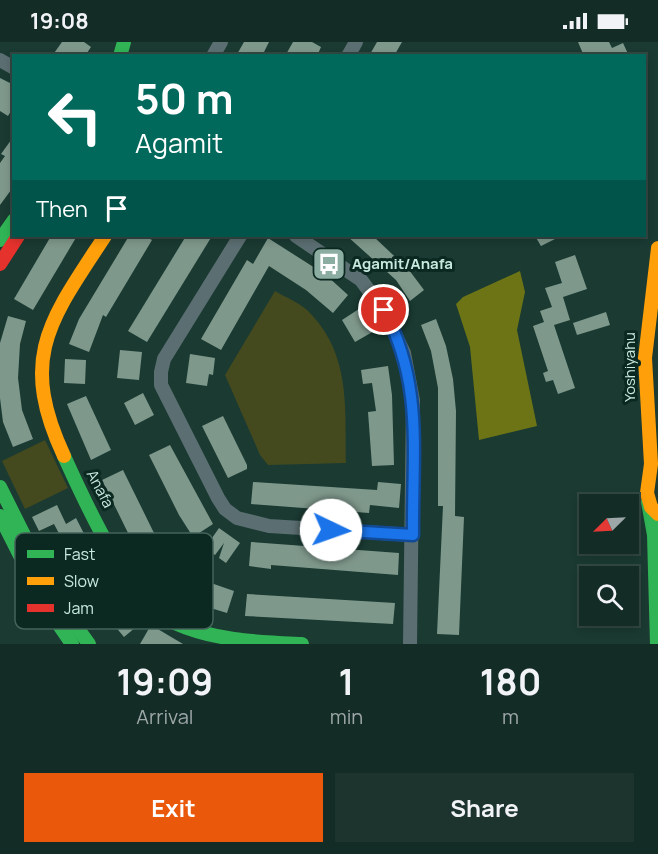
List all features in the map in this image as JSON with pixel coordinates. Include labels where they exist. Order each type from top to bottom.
[{"type":"street","points":[[0,240],[12,223]]},
{"type":"street","points":[[0,264],[17,237]]},
{"type":"street","name":"Anafa","points":[[104,237],[52,321],[41,358],[40,382],[44,406],[53,432],[105,533]]},
{"type":"street","points":[[239,237],[164,359],[160,372],[166,397],[218,498],[225,509],[237,518],[269,526],[413,535]]},
{"type":"street","points":[[297,237],[361,280],[384,310],[399,341],[408,368],[413,400],[410,644]]},
{"type":"street","name":"Yoshiyahu","points":[[648,501],[654,481],[645,358],[658,248]]},
{"type":"street","points":[[0,487],[4,513],[15,538]]},
{"type":"street","points":[[648,501],[658,514]]},
{"type":"street","points":[[648,501],[654,535],[657,644]]},
{"type":"street","points":[[4,513],[16,533]]},
{"type":"street","points":[[62,629],[72,644]]},
{"type":"street","points":[[78,629],[89,644]]},
{"type":"street","name":"Anafa","points":[[191,629],[221,637],[302,644]]},
{"type":"green space","points":[[520,271],[525,292],[517,330],[537,426],[479,440],[470,347],[456,304],[463,297]]},
{"type":"green space","points":[[275,291],[307,310],[332,344],[343,381],[346,463],[268,465],[260,455],[225,375]]},
{"type":"green space","points":[[45,440],[68,488],[25,509],[2,461]]},
{"type":"building","points":[[62,42],[84,42],[91,47],[86,54],[53,54]]},
{"type":"building","points":[[244,42],[269,42],[263,54],[237,54]]},
{"type":"building","points":[[293,42],[312,42],[321,47],[318,54],[286,54]]},
{"type":"building","points":[[377,42],[402,42],[395,54],[370,54]]},
{"type":"building","points":[[578,42],[609,42],[612,48],[623,43],[628,54],[583,54]]},
{"type":"building","points":[[0,78],[12,84],[12,109],[8,116],[0,111]]},
{"type":"building","points":[[12,139],[12,189],[0,205],[0,163],[5,156],[1,154]]},
{"type":"building","points":[[50,237],[76,237],[33,310],[14,299]]},
{"type":"building","points":[[128,237],[147,237],[152,240],[106,317],[103,315],[89,352],[69,344],[79,319]]},
{"type":"building","points":[[185,237],[211,237],[147,342],[128,331]]},
{"type":"building","points":[[348,237],[374,237],[409,270],[424,290],[410,301],[396,280]]},
{"type":"building","points":[[536,237],[559,237],[541,246]]},
{"type":"building","points":[[268,238],[326,275],[348,295],[333,313],[306,290],[269,266],[221,350],[201,339],[247,260],[253,264]]},
{"type":"building","points":[[575,255],[587,289],[563,297],[570,320],[554,325],[575,388],[558,394],[553,380],[546,382],[543,373],[548,371],[533,326],[544,322],[540,311],[552,307],[545,288],[562,283],[555,262]]},
{"type":"building","points":[[362,307],[376,330],[355,342],[342,320]]},
{"type":"building","points":[[606,312],[610,325],[577,335],[573,323]]},
{"type":"building","points":[[8,316],[26,321],[20,344],[18,378],[22,410],[33,439],[13,447],[3,422],[0,398],[0,343]]},
{"type":"building","points":[[436,319],[446,346],[453,379],[456,411],[455,516],[464,517],[459,635],[437,634],[443,506],[438,506],[438,388],[431,351],[421,325]]},
{"type":"building","points":[[120,350],[142,352],[139,380],[117,378]]},
{"type":"building","points":[[190,354],[215,358],[213,375],[209,374],[207,386],[186,383]]},
{"type":"building","points":[[65,359],[86,360],[85,384],[64,383]]},
{"type":"building","points":[[388,366],[392,395],[394,465],[372,466],[368,412],[376,411],[372,383],[363,384],[361,370]]},
{"type":"building","points":[[143,393],[154,415],[135,425],[124,403]]},
{"type":"building","points":[[86,396],[111,450],[91,460],[67,404]]},
{"type":"building","points":[[223,416],[247,465],[247,469],[228,478],[202,426]]},
{"type":"building","points":[[170,445],[213,524],[199,533],[190,533],[149,455]]},
{"type":"building","points":[[123,470],[154,533],[128,533],[102,480]]},
{"type":"building","points":[[253,482],[377,490],[378,482],[401,484],[399,508],[370,505],[369,513],[251,504]]},
{"type":"building","points":[[57,505],[66,524],[76,518],[84,533],[59,533],[54,524],[39,531],[32,517]]},
{"type":"building","points":[[219,528],[240,543],[226,563],[219,558],[224,543],[215,555],[213,554],[213,537]]},
{"type":"building","points":[[251,542],[399,553],[398,575],[271,565],[271,569],[249,566]]},
{"type":"building","points":[[213,584],[234,591],[227,613],[213,609]]},
{"type":"building","points":[[247,594],[395,603],[393,624],[245,616]]},
{"type":"building","points":[[117,629],[134,629],[124,637]]},
{"type":"building","points":[[149,629],[158,629],[183,644],[140,644]]},
{"type":"traffic: fast","points":[[121,54],[124,42]]},
{"type":"traffic: fast","points":[[0,240],[12,223]]},
{"type":"traffic: fast","points":[[64,456],[101,533]]},
{"type":"traffic: fast","points":[[0,487],[23,533]]},
{"type":"traffic: fast","points":[[648,502],[654,535],[657,644]]},
{"type":"traffic: fast","points":[[0,516],[15,546]]},
{"type":"traffic: fast","points":[[62,629],[72,644]]},
{"type":"traffic: fast","points":[[78,629],[89,644]]},
{"type":"traffic: fast","points":[[190,629],[237,640],[302,644]]},
{"type":"traffic: slow","points":[[64,456],[50,422],[43,392],[42,365],[47,340],[56,316],[104,237]]},
{"type":"traffic: slow","points":[[658,248],[645,358],[651,464],[647,493],[651,507],[658,514]]},
{"type":"traffic: jam","points":[[0,264],[17,237]]},
{"type":"place","name":"Agamit/Anafa","points":[[329,264]]},
{"type":"route","points":[[331,530],[413,535],[411,384],[404,353],[384,310]]}]
